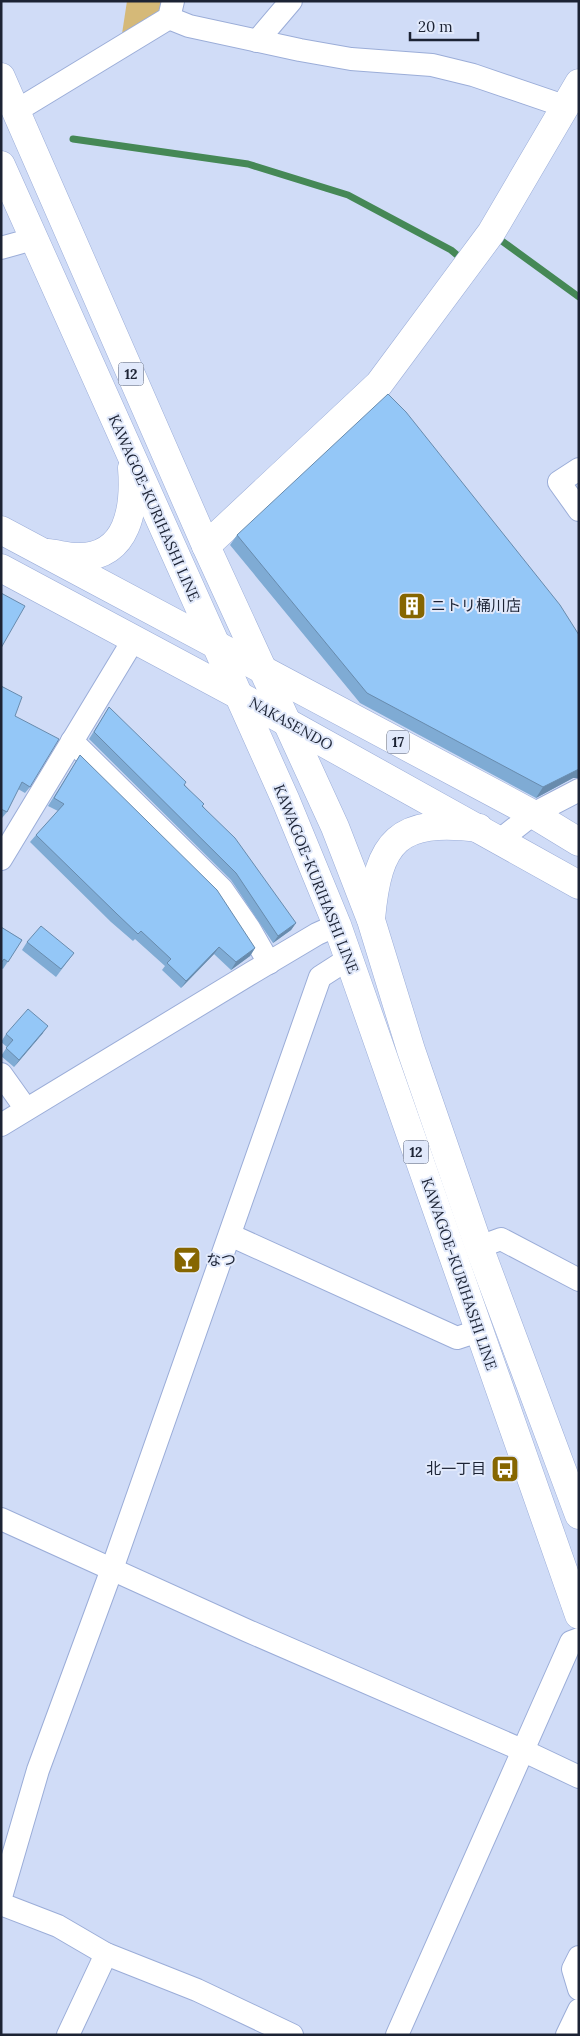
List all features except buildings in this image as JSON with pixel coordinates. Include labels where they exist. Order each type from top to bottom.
[{"type":"main road","name":"KAWAGOE-KURIHASHI LINE","points":[[1,77],[206,546],[334,827],[371,920],[411,1050],[479,1247],[579,1516]]},
{"type":"main road","points":[[206,546],[379,384],[491,233],[579,83]]},
{"type":"main road","name":"KAWAGOE-KURIHASHI LINE","points":[[1,165],[286,801],[337,925],[579,1615]]},
{"type":"main road","points":[[48,553],[79,557],[93,555],[110,547],[123,534],[130,516],[134,493],[131,457]]},
{"type":"main road","name":"17","points":[[1,530],[48,553],[533,814],[579,842]]},
{"type":"main road","name":"NAKASENDO","points":[[1,568],[238,695],[579,885]]},
{"type":"main road","points":[[371,920],[374,891],[380,868],[390,848],[406,833],[426,826],[448,824],[490,834]]},
{"type":"street","points":[[257,41],[291,1]]},
{"type":"street","points":[[16,111],[171,9],[189,26],[351,59],[432,65],[473,75],[564,106]]},
{"type":"street","points":[[1,248],[33,239]]},
{"type":"street","points":[[579,469],[559,482],[579,510]]},
{"type":"street","points":[[1,859],[134,639]]},
{"type":"street","points":[[72,741],[222,889],[249,928],[269,963]]},
{"type":"street","points":[[490,834],[579,790]]},
{"type":"street","points":[[1,1125],[316,934],[337,925]]},
{"type":"street","points":[[1,1896],[38,1770],[112,1569],[320,977],[348,959]]},
{"type":"street","points":[[1,1074],[26,1109]]},
{"type":"street","points":[[230,1235],[457,1338],[478,1331]]},
{"type":"street","points":[[479,1247],[501,1239],[579,1280]]},
{"type":"street","points":[[1,1519],[248,1631],[522,1750],[579,1777]]},
{"type":"street","points":[[397,2035],[571,1642],[579,1639]]},
{"type":"street","points":[[1,1904],[58,1926],[106,1954],[197,1990],[292,2035]]},
{"type":"street","points":[[68,2035],[106,1954]]},
{"type":"street","points":[[579,1957],[573,1969],[579,1989]]},
{"type":"street","points":[[567,2035],[579,2010]]},
{"type":"shaded area","points":[[127,1],[173,1],[120,47]]},
{"type":"waterway","points":[[73,139],[248,164],[348,195],[451,250],[463,260]]},
{"type":"waterway","points":[[495,236],[579,297]]},
{"type":"place","name":"ニトリ桶川店","points":[[412,606]]},
{"type":"place","name":"なつ","points":[[187,1260]]},
{"type":"place","name":"北一丁目","points":[[505,1469]]}]
